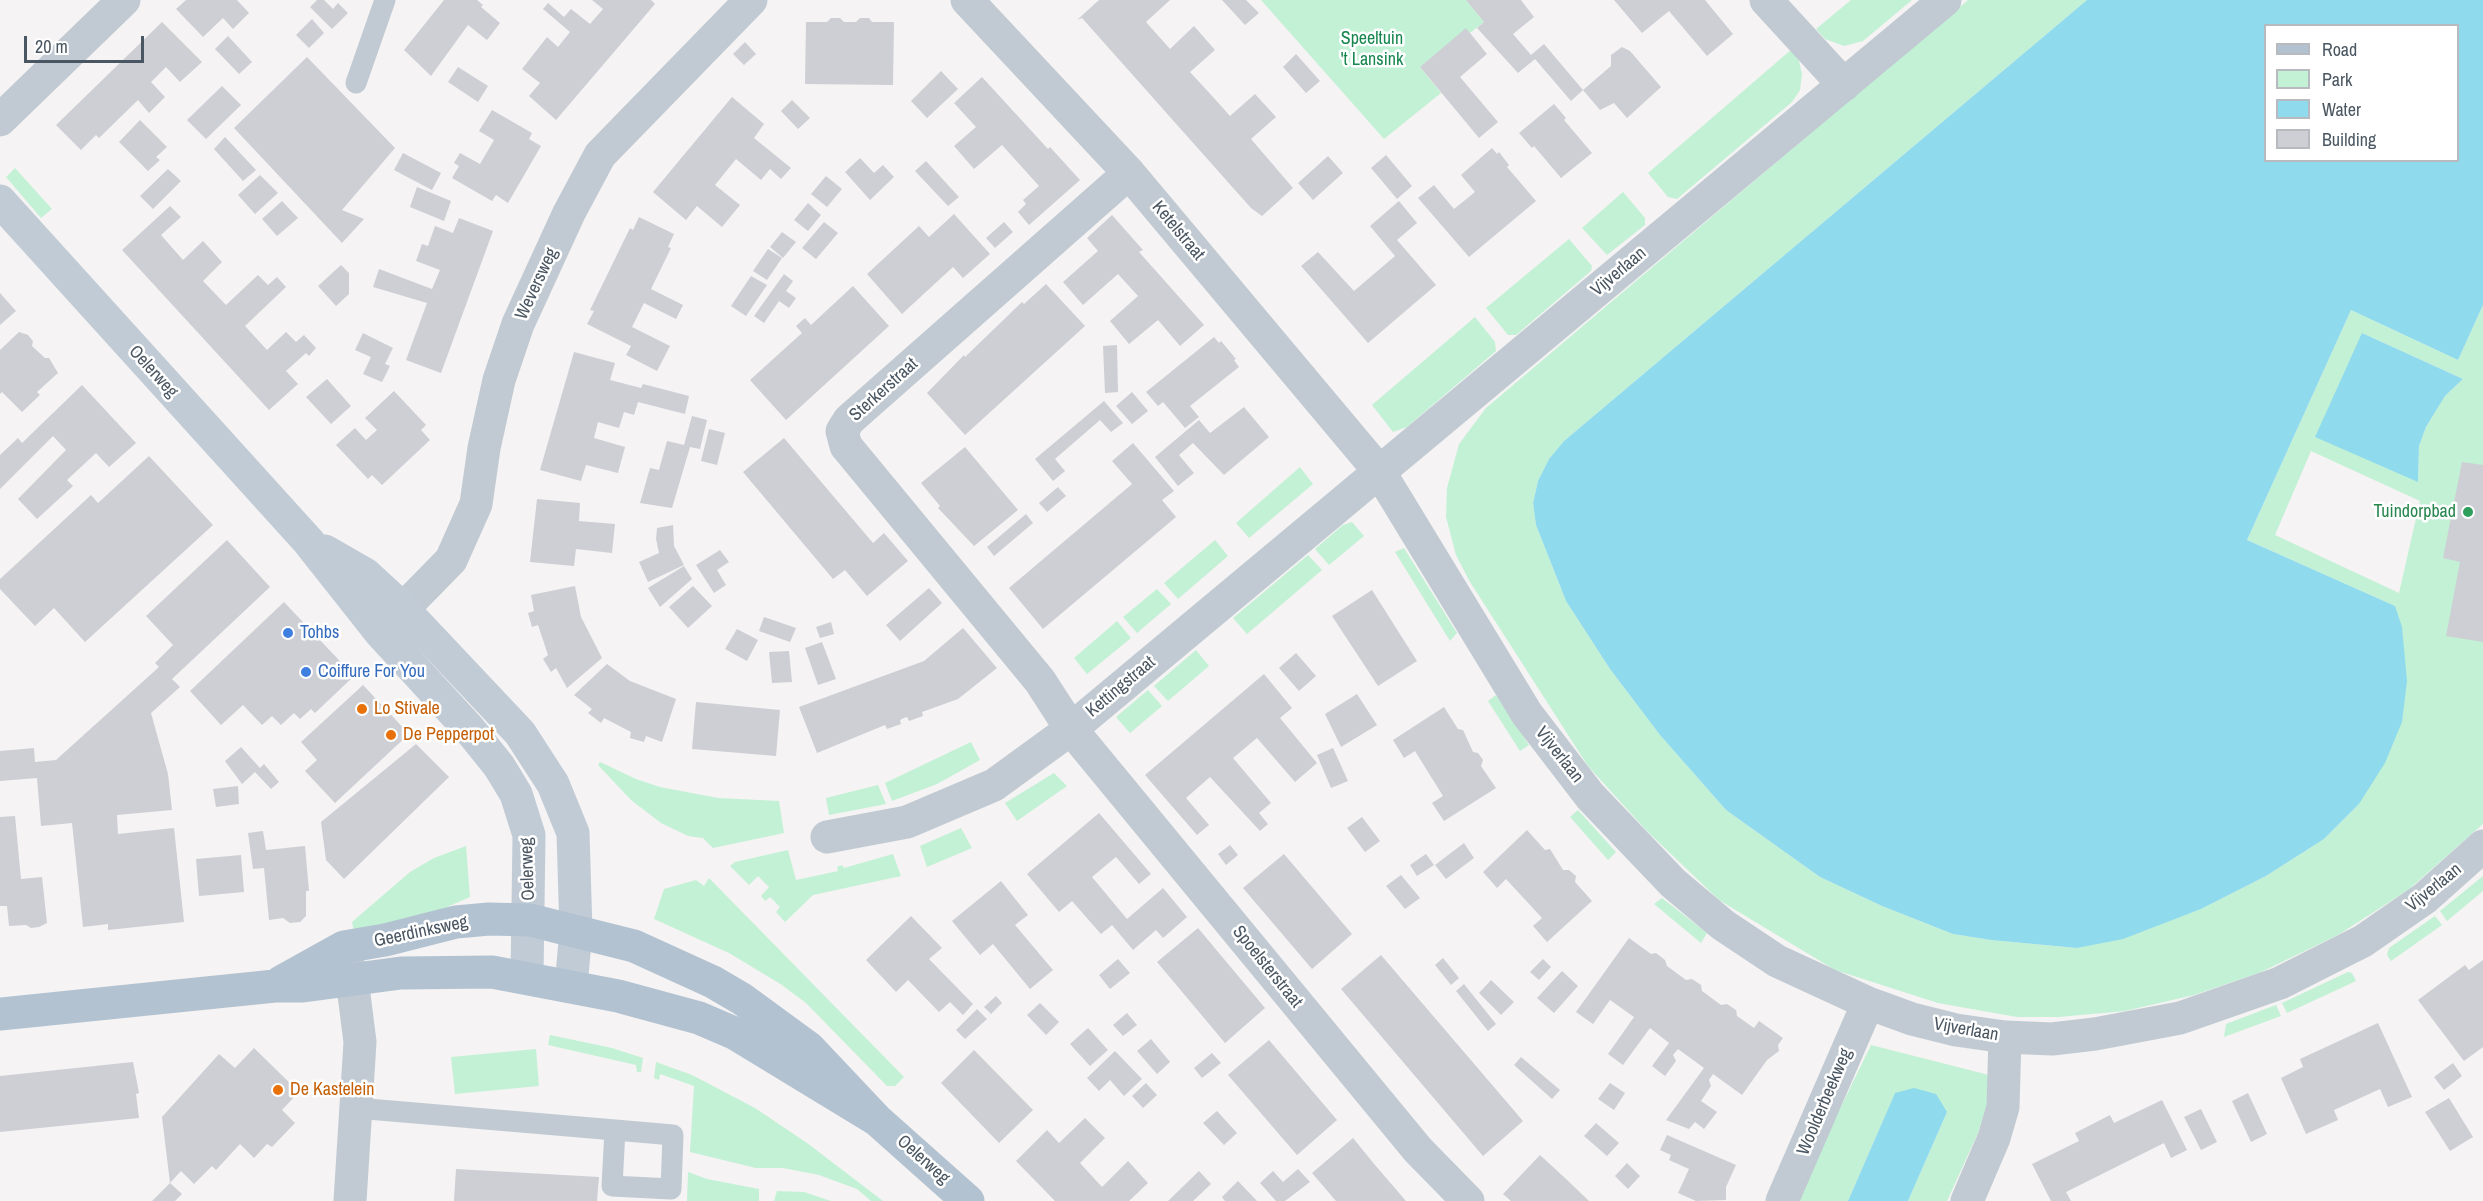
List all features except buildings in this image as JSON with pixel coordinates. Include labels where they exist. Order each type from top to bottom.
[{"type":"main road","name":"Oelerweg","points":[[0,201],[308,541],[380,632],[470,729],[499,766],[516,795],[529,835],[530,920],[527,977],[664,1007],[734,1033],[877,1120]]},
{"type":"main road","name":"Oelerweg","points":[[308,541],[364,574],[403,609],[520,733],[553,784],[573,833],[576,931],[571,986]]},
{"type":"main road","name":"Geerdinksweg","points":[[275,986],[344,947],[385,940],[456,922],[489,919],[530,920],[576,931]]},
{"type":"main road","name":"Oelerweg","points":[[576,931],[634,946],[713,982],[742,999],[809,1048],[877,1120],[968,1201]]},
{"type":"main road","name":"Geerdinksweg","points":[[0,1014],[275,986],[303,986],[401,974],[492,972],[527,977]]},
{"type":"street","points":[[0,120],[124,0]]},
{"type":"street","name":"Weversweg","points":[[403,609],[451,560],[476,504],[484,448],[499,380],[518,324],[569,213],[600,155],[751,0]]},
{"type":"street","name":"Ketelstraat","points":[[967,0],[1129,173],[1379,471]]},
{"type":"street","points":[[1766,0],[1844,85]]},
{"type":"street","name":"Vijverlaan","points":[[1945,0],[1379,471],[1527,714],[1624,835],[1672,883],[1723,925],[1777,961],[1868,1003],[1912,1019],[1956,1030],[2052,1039],[2159,1022],[2228,1003],[2280,983],[2363,941],[2425,898],[2483,846]]},
{"type":"street","name":"Sterkerstraat","points":[[1071,729],[1040,681],[846,446],[843,432],[849,420],[1129,173]]},
{"type":"street","name":"Kettingstraat","points":[[827,837],[907,822],[994,785],[1071,729],[1379,471]]},
{"type":"street","name":"Spoelsterstraat","points":[[1071,729],[1418,1150],[1468,1201]]},
{"type":"street","points":[[344,947],[352,979],[360,1042],[350,1201]]},
{"type":"street","name":"Woolderbeekweg","points":[[1782,1201],[1868,1003]]},
{"type":"street","points":[[1967,1201],[1995,1138],[2003,1107],[2005,1036]]},
{"type":"lane","points":[[356,83],[385,0]]},
{"type":"lane","points":[[356,1108],[615,1130]]},
{"type":"green space","name":"Speeltuin 't Lansink","points":[[1261,0],[1466,0],[1484,22],[1470,33],[1466,29],[1420,67],[1441,93],[1384,139]]},
{"type":"green space","points":[[1851,0],[1912,0],[1863,41],[1844,46],[1825,39],[1816,29]]},
{"type":"green space","points":[[1968,0],[2087,0],[1564,441],[1549,459],[1538,481],[1533,503],[1536,525],[1566,601],[1610,669],[1660,735],[1726,810],[1820,877],[1882,906],[1953,934],[1991,940],[2077,948],[2163,923],[2201,909],[2266,876],[2324,839],[2359,804],[2395,606],[2247,540],[2351,310],[2458,360],[2483,305],[2483,824],[2408,890],[2338,935],[2259,973],[2194,995],[2125,1011],[2059,1017],[2017,1017],[1938,1003],[1835,970],[1719,900],[1646,830],[1588,766],[1470,582],[1456,555],[1446,517],[1447,488],[1459,444],[1486,408]],"holes":[[[2362,333],[2463,379],[2445,396],[2426,427],[2419,446],[2418,482]],[[2311,451],[2420,501],[2399,593],[2275,535]]]},
{"type":"green space","points":[[1792,49],[1798,57],[1802,74],[1800,90],[1792,102],[1677,199],[1668,197],[1648,173]]},
{"type":"green space","points":[[15,168],[52,209],[41,218],[6,177]]},
{"type":"green space","points":[[1623,192],[1645,218],[1645,225],[1607,255],[1582,228]]},
{"type":"green space","points":[[1569,239],[1592,266],[1591,271],[1516,335],[1508,335],[1486,308]]},
{"type":"green space","points":[[1475,317],[1495,342],[1496,351],[1407,427],[1393,432],[1372,405]]},
{"type":"green space","points":[[1300,467],[1313,484],[1249,538],[1236,523]]},
{"type":"green space","points":[[1352,522],[1364,536],[1329,565],[1315,549],[1343,525]]},
{"type":"green space","points":[[1215,540],[1228,556],[1178,599],[1164,583]]},
{"type":"green space","points":[[1404,548],[1457,633],[1450,641],[1395,552]]},
{"type":"green space","points":[[1308,555],[1322,570],[1247,634],[1233,618]]},
{"type":"green space","points":[[1157,589],[1171,604],[1137,633],[1123,617]]},
{"type":"green space","points":[[1117,621],[1131,638],[1087,674],[1074,658]]},
{"type":"green space","points":[[1196,650],[1209,666],[1168,701],[1154,686]]},
{"type":"green space","points":[[1148,690],[1162,706],[1130,733],[1116,717]]},
{"type":"green space","points":[[1496,695],[1529,745],[1520,751],[1488,701]]},
{"type":"green space","points":[[971,742],[980,760],[937,784],[892,801],[885,783]]},
{"type":"green space","points":[[600,762],[636,779],[660,787],[718,798],[779,801],[784,833],[713,848],[703,838],[688,836],[661,823],[631,800],[598,765]]},
{"type":"green space","points":[[1054,773],[1067,786],[1017,821],[1005,803]]},
{"type":"green space","points":[[878,785],[886,804],[829,815],[826,798]]},
{"type":"green space","points":[[1578,810],[1616,852],[1608,860],[1570,817]]},
{"type":"green space","points":[[961,828],[972,848],[927,867],[920,846]]},
{"type":"green space","points":[[466,846],[470,897],[431,914],[354,931],[352,922],[410,872],[434,858]]},
{"type":"green space","points":[[788,850],[796,880],[838,871],[837,867],[842,865],[844,868],[893,854],[901,876],[813,895],[785,922],[776,912],[780,907],[770,897],[765,901],[761,896],[769,887],[758,876],[749,885],[730,866],[735,862]]},
{"type":"green space","points":[[2483,876],[2483,891],[2447,921],[2440,911]]},
{"type":"green space","points":[[709,878],[904,1077],[895,1086],[887,1086],[806,1003],[782,985],[729,953],[654,919],[664,889],[696,880],[704,886]]},
{"type":"green space","points":[[1662,898],[1707,933],[1701,943],[1654,904]]},
{"type":"green space","points":[[2435,916],[2442,925],[2391,961],[2387,955],[2389,948]]},
{"type":"green space","points":[[2348,972],[2352,973],[2356,981],[2287,1013],[2282,1003]]},
{"type":"green space","points":[[2276,1005],[2281,1016],[2224,1037],[2226,1024]]},
{"type":"green space","points":[[550,1035],[612,1048],[643,1058],[641,1072],[637,1072],[636,1065],[548,1045]]},
{"type":"green space","points":[[1871,1045],[1989,1075],[1987,1105],[1978,1133],[1947,1201],[1908,1201],[1947,1112],[1895,1093],[1848,1201],[1795,1201]]},
{"type":"green space","points":[[536,1049],[539,1086],[455,1094],[451,1057]]},
{"type":"green space","points":[[656,1062],[692,1075],[755,1108],[807,1143],[883,1201],[871,1201],[857,1189],[819,1175],[783,1168],[756,1168],[690,1152],[694,1086],[660,1074],[659,1080],[654,1078]]},
{"type":"green space","points":[[688,1172],[707,1179],[759,1189],[759,1201],[687,1201]]},
{"type":"green space","points":[[777,1191],[804,1192],[831,1201],[774,1201]]},
{"type":"water","points":[[2087,0],[2483,0],[2483,305],[2458,360],[2351,310],[2247,540],[2395,606],[2402,627],[2407,681],[2402,722],[2385,763],[2359,804],[2324,839],[2266,876],[2201,909],[2123,939],[2077,948],[1953,934],[1882,906],[1820,877],[1726,810],[1660,735],[1610,669],[1566,601],[1536,525],[1533,503],[1538,481],[1549,459],[1564,441]]},
{"type":"water","points":[[2362,333],[2463,379],[2445,396],[2426,427],[2419,446],[2418,482],[2315,437]]},
{"type":"water","points":[[1914,1088],[1936,1094],[1947,1112],[1908,1201],[1848,1201],[1895,1093]]},
{"type":"place","name":"Tuindorpbad","points":[[2468,512]]},
{"type":"place","name":"Tohbs","points":[[288,633]]},
{"type":"place","name":"Coiffure For You","points":[[306,672]]},
{"type":"place","name":"Lo Stivale","points":[[362,709]]},
{"type":"place","name":"De Pepperpot","points":[[391,735]]},
{"type":"place","name":"De Kastelein","points":[[278,1090]]}]
